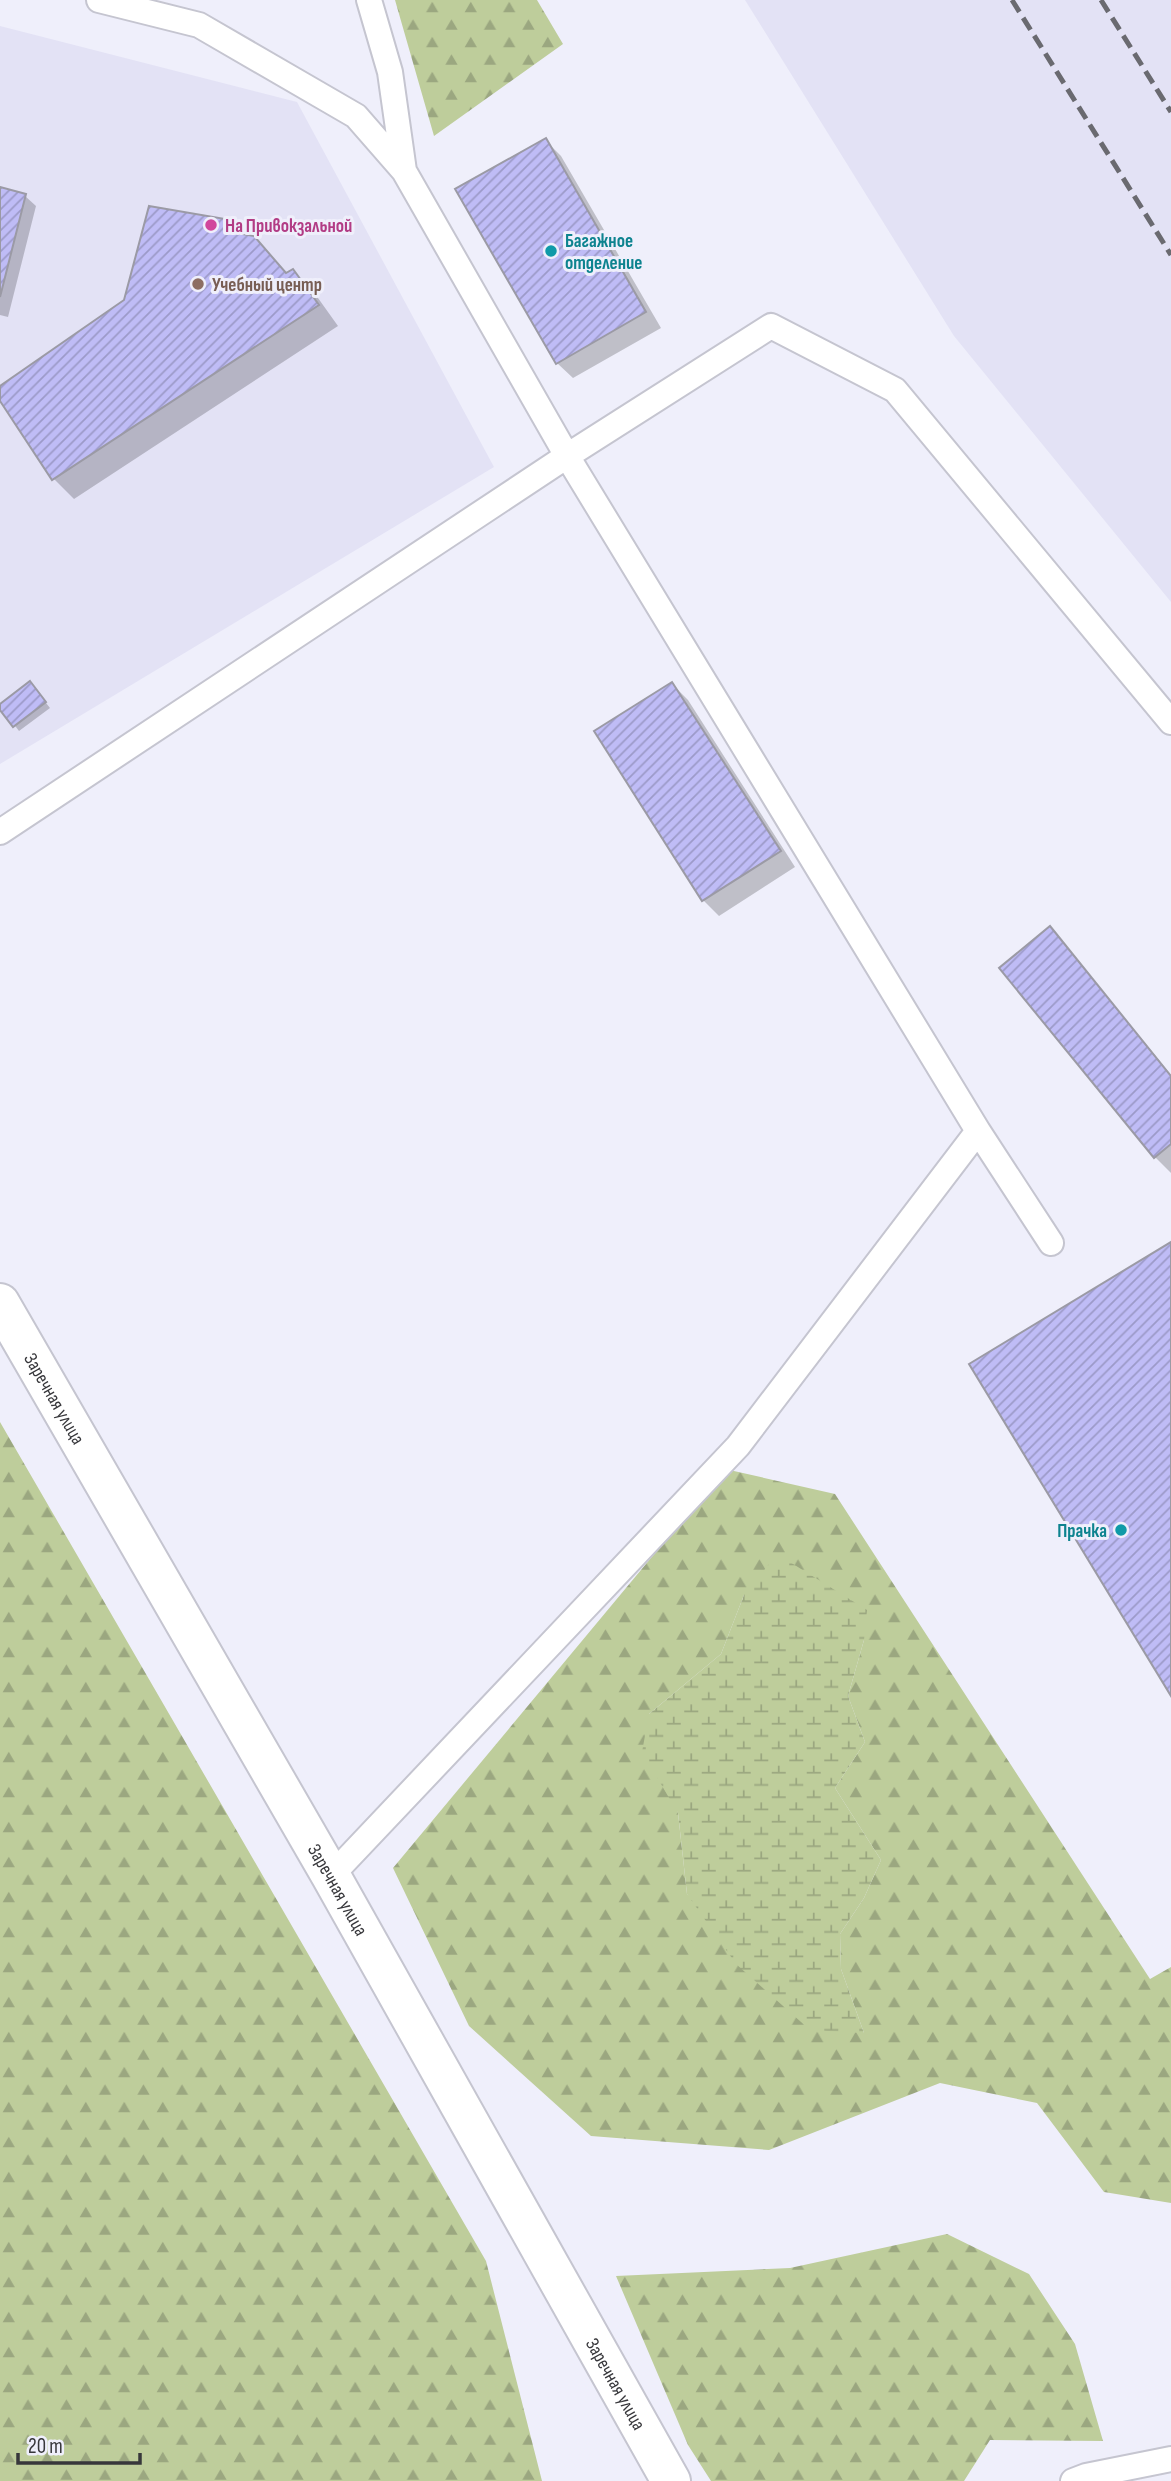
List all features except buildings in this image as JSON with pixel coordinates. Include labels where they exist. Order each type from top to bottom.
[{"type":"street","name":"Заречная улица","points":[[0,1303],[331,1876],[671,2481]]},
{"type":"lane","points":[[99,0],[199,25],[356,117],[404,171],[567,456],[978,1131],[1051,1243]]},
{"type":"lane","points":[[369,0],[390,72],[404,171]]},
{"type":"lane","points":[[0,832],[567,456],[771,326],[895,390],[1171,722]]},
{"type":"lane","points":[[331,1876],[738,1446],[978,1131]]},
{"type":"lane","points":[[1073,2481],[1171,2459]]},
{"type":"shaded area","points":[[745,0],[1171,0],[1171,602],[954,336]]},
{"type":"shaded area","name":"Учебный центр","points":[[0,26],[297,102],[494,467],[0,764]]},
{"type":"green space","points":[[395,0],[537,0],[563,44],[434,136]]},
{"type":"green space","points":[[0,1422],[486,2261],[542,2481],[0,2481]]},
{"type":"green space","points":[[725,1469],[835,1494],[1150,1979],[1171,1967],[1171,2203],[1104,2192],[1037,2103],[940,2083],[769,2150],[591,2136],[469,2026],[393,1868]],"holes":[[[744,1595],[864,1640],[848,1696],[865,1742],[835,1788],[881,1860],[864,1898],[840,1934],[841,1969],[864,2033],[687,1894],[678,1813],[649,1714],[721,1654]]]},
{"type":"green space","points":[[777,1554],[867,1610],[864,1640],[848,1696],[865,1742],[835,1788],[881,1860],[864,1898],[840,1934],[841,1969],[864,2033],[810,2030],[736,1964],[687,1894],[678,1813],[642,1752],[649,1714],[721,1654],[744,1595]]},
{"type":"green space","points":[[947,2234],[1029,2274],[1075,2344],[1103,2441],[990,2440],[964,2481],[711,2481],[688,2445],[616,2276],[790,2268]]},
{"type":"railway","points":[[1012,0],[1171,255]]},
{"type":"railway","points":[[1101,0],[1171,112]]},
{"type":"place","name":"На Привокзальной","points":[[211,225]]},
{"type":"place","name":"Багажное отделение","points":[[551,251]]},
{"type":"place","name":"Учебный центр","points":[[198,284]]},
{"type":"place","name":"Прачка","points":[[1121,1530]]}]
